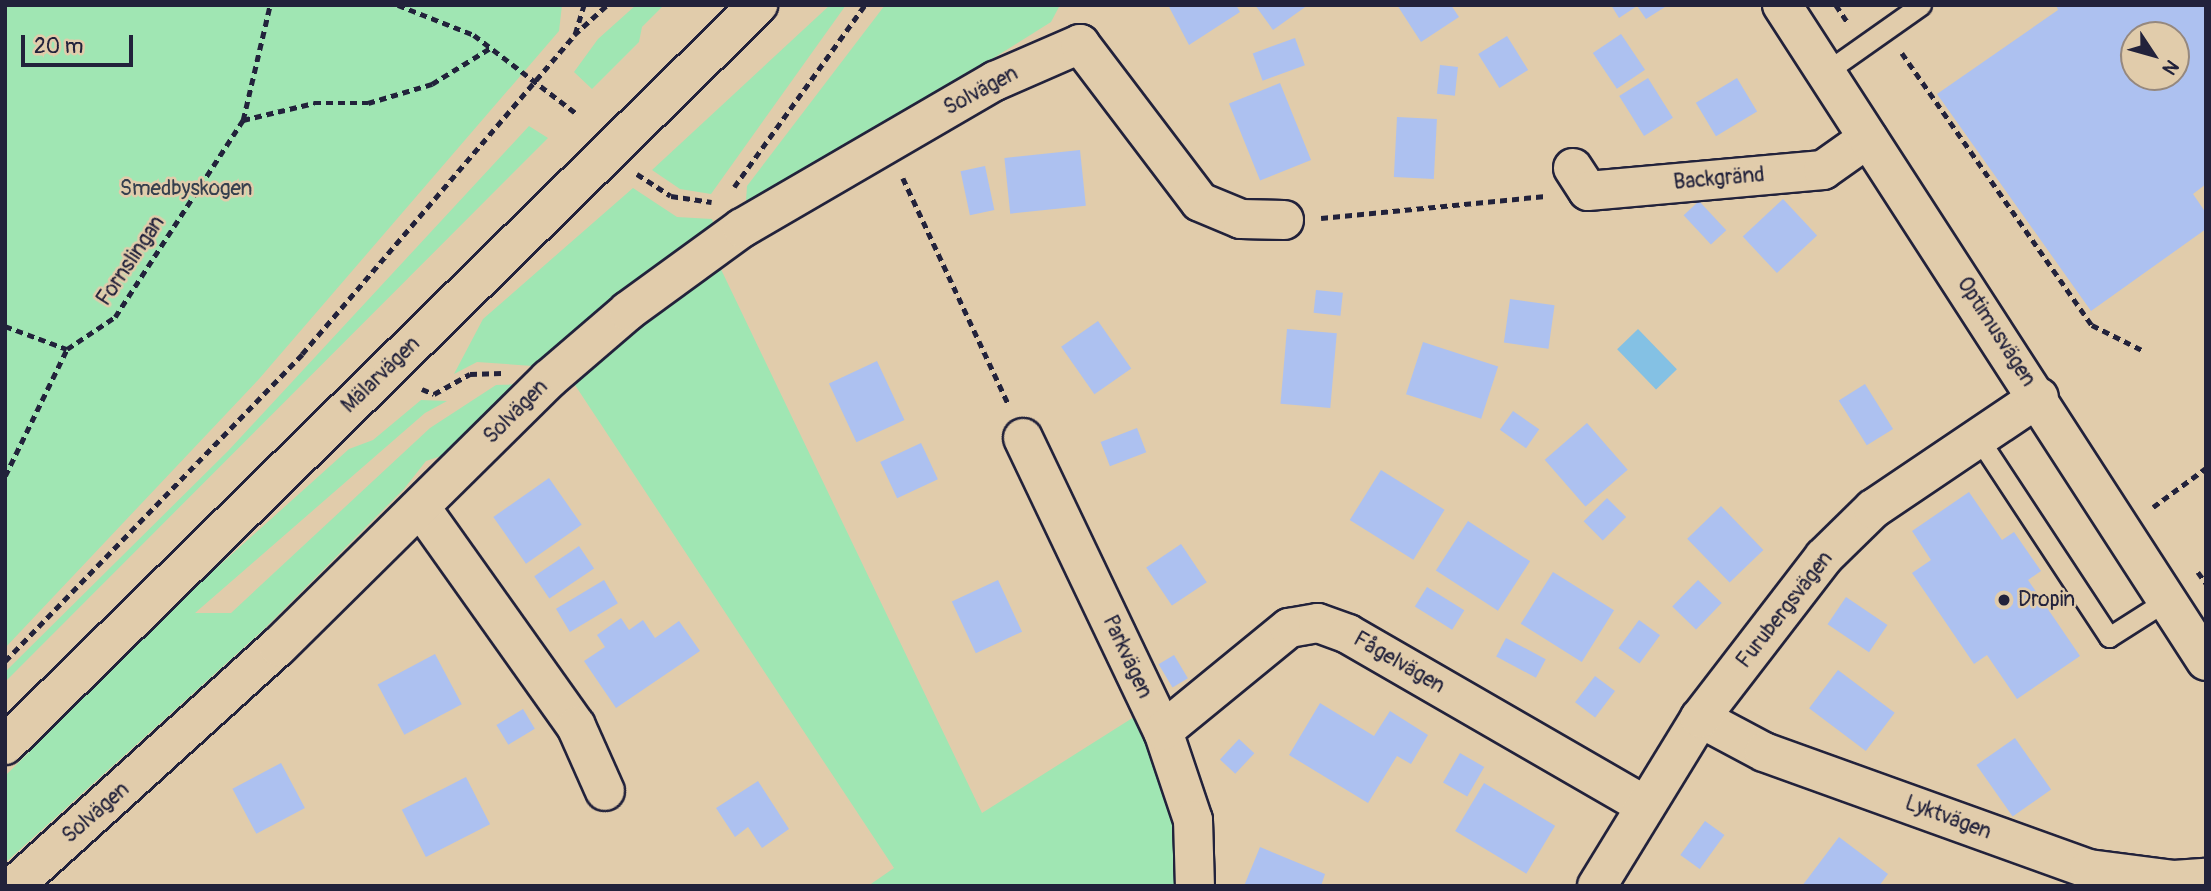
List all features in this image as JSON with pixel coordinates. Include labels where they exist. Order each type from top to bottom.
[{"type":"street","name":"Mälarvägen","points":[[5,745],[758,5]]},
{"type":"street","name":"Optimusvägen","points":[[1782,5],[2039,397],[2206,661]]},
{"type":"street","name":"Solvägen","points":[[14,886],[142,773],[421,508],[549,379],[628,311],[742,228],[995,81],[1080,44],[1200,202],[1241,219],[1284,220]]},
{"type":"street","name":"Backgränd","points":[[1581,180],[1823,170],[1868,138]]},
{"type":"street","name":"Furubergsvägen","points":[[1597,886],[1644,805],[1700,718],[1824,557],[1873,509],[2039,397]]},
{"type":"street","name":"Parkvägen","points":[[1023,438],[1163,731],[1193,820],[1195,886]]},
{"type":"street","points":[[421,508],[576,726],[605,791]]},
{"type":"street","name":"Fågelvägen","points":[[1163,731],[1289,628],[1318,623],[1348,634],[1644,805]]},
{"type":"street","name":"Lyktvägen","points":[[1700,718],[1764,752],[2089,869],[2174,880],[2206,878]]},
{"type":"lane","points":[[1826,72],[1921,5]]},
{"type":"lane","points":[[1979,439],[2109,637],[2167,600]]},
{"type":"path","name":"Fornslingan","points":[[67,349],[116,317],[243,120],[270,5]]},
{"type":"path","points":[[398,5],[492,47],[540,82],[577,114]]},
{"type":"path","points":[[574,35],[584,5]]},
{"type":"path","points":[[5,661],[302,354],[540,82],[574,35],[607,5]]},
{"type":"path","points":[[731,191],[865,5]]},
{"type":"path","points":[[243,120],[314,103],[368,103],[432,84],[492,47]]},
{"type":"path","points":[[1899,48],[2092,325],[2142,350]]},
{"type":"path","points":[[886,143],[1023,438]]},
{"type":"path","points":[[636,174],[690,202],[723,202]]},
{"type":"path","points":[[1284,220],[1581,180]]},
{"type":"path","points":[[5,326],[67,349],[5,477]]},
{"type":"path","points":[[418,388],[434,394],[470,374],[492,372],[549,379]]},
{"type":"path","points":[[2151,508],[2206,468]]},
{"type":"green space","name":"Smedbyskogen","points":[[5,5],[562,5],[559,31],[259,379],[5,648]]},
{"type":"green space","points":[[636,5],[664,5],[642,27],[639,42],[592,89],[574,72],[598,39]]},
{"type":"green space","points":[[830,5],[846,5],[711,194],[680,189],[652,170]]},
{"type":"green space","points":[[885,5],[1060,5],[1051,22],[787,187],[759,202],[746,201],[747,186]]},
{"type":"green space","points":[[529,126],[548,138],[5,682],[5,672],[228,451]]},
{"type":"green space","points":[[633,188],[677,217],[712,219],[716,234],[547,367],[477,362],[454,374],[483,319]]},
{"type":"green space","points":[[717,261],[982,813],[1134,717],[1175,815],[1180,886],[868,886],[894,868],[571,379]]},
{"type":"green space","points":[[519,384],[450,453],[426,461],[404,489],[261,632],[5,863],[5,776],[183,598],[349,449],[373,440],[421,400],[447,401],[425,413],[195,613],[231,613],[430,428],[496,385]]},
{"type":"water","points":[[1638,329],[1677,369],[1656,389],[1617,349]]},
{"type":"building","points":[[1168,5],[1236,5],[1240,12],[1189,45]]},
{"type":"building","points":[[1255,5],[1308,5],[1273,30]]},
{"type":"building","points":[[1397,5],[1451,5],[1459,17],[1421,42]]},
{"type":"building","points":[[1611,5],[1665,7],[1646,19],[1637,6],[1619,18]]},
{"type":"building","points":[[2056,5],[2206,5],[2206,184],[2193,194],[2206,213],[2206,229],[2091,311],[1937,94],[2058,10]]},
{"type":"building","points":[[1621,34],[1645,70],[1617,89],[1593,53]]},
{"type":"building","points":[[1507,36],[1528,70],[1499,88],[1478,54]]},
{"type":"building","points":[[1295,38],[1305,65],[1263,81],[1253,53]]},
{"type":"building","points":[[1440,65],[1458,67],[1455,96],[1437,94]]},
{"type":"building","points":[[1648,78],[1673,118],[1644,136],[1619,96]]},
{"type":"building","points":[[1737,78],[1757,111],[1716,136],[1696,103]]},
{"type":"building","points":[[1280,83],[1311,160],[1260,181],[1229,104]]},
{"type":"building","points":[[1397,117],[1437,119],[1434,179],[1394,177]]},
{"type":"building","points":[[1080,150],[1086,206],[1010,214],[1004,158]]},
{"type":"building","points":[[985,166],[994,210],[970,215],[961,171]]},
{"type":"building","points":[[1783,199],[1817,236],[1777,273],[1743,237]]},
{"type":"building","points":[[1699,201],[1726,230],[1711,245],[1684,215]]},
{"type":"building","points":[[1316,290],[1343,293],[1340,316],[1314,313]]},
{"type":"building","points":[[1510,299],[1555,305],[1548,349],[1504,343]]},
{"type":"building","points":[[1098,321],[1131,369],[1094,394],[1061,347]]},
{"type":"building","points":[[1287,329],[1337,333],[1330,408],[1280,404]]},
{"type":"building","points":[[1423,342],[1498,366],[1481,419],[1406,394]]},
{"type":"building","points":[[877,361],[904,420],[856,442],[829,383]]},
{"type":"building","points":[[1865,384],[1893,429],[1867,445],[1839,400]]},
{"type":"building","points":[[1513,411],[1539,429],[1526,448],[1500,430]]},
{"type":"building","points":[[1587,423],[1628,470],[1585,507],[1545,460]]},
{"type":"building","points":[[1137,428],[1146,452],[1110,466],[1101,442]]},
{"type":"building","points":[[921,443],[938,479],[897,498],[880,462]]},
{"type":"building","points":[[1381,470],[1445,510],[1413,560],[1350,520]]},
{"type":"building","points":[[549,478],[582,525],[526,564],[493,517]]},
{"type":"building","points":[[1969,492],[2002,540],[2014,532],[2041,571],[2028,580],[2080,656],[2017,699],[1987,655],[1974,664],[1912,573],[1931,560],[1912,531]]},
{"type":"building","points":[[1607,498],[1626,517],[1603,540],[1584,521]]},
{"type":"building","points":[[1721,506],[1763,550],[1730,583],[1687,539]]},
{"type":"building","points":[[1468,521],[1530,561],[1498,611],[1436,570]]},
{"type":"building","points":[[1181,544],[1207,582],[1172,606],[1146,567]]},
{"type":"building","points":[[579,546],[594,568],[549,599],[534,576]]},
{"type":"building","points":[[1553,572],[1614,610],[1582,662],[1521,624]]},
{"type":"building","points":[[604,580],[618,603],[570,632],[556,609]]},
{"type":"building","points":[[998,580],[1022,632],[976,653],[952,602]]},
{"type":"building","points":[[1698,580],[1722,603],[1696,630],[1672,607]]},
{"type":"building","points":[[1427,587],[1464,610],[1452,630],[1415,607]]},
{"type":"building","points":[[1846,597],[1887,625],[1869,652],[1828,624]]},
{"type":"building","points":[[621,618],[629,630],[643,620],[655,638],[679,621],[700,651],[616,708],[584,661],[605,647],[597,635]]},
{"type":"building","points":[[1639,620],[1660,635],[1639,664],[1618,648]]},
{"type":"building","points":[[1506,638],[1546,659],[1536,678],[1496,657]]},
{"type":"building","points":[[435,654],[462,704],[404,735],[378,685]]},
{"type":"building","points":[[1174,655],[1188,678],[1172,687],[1159,664]]},
{"type":"building","points":[[1838,670],[1895,713],[1866,751],[1809,708]]},
{"type":"building","points":[[1595,676],[1615,691],[1595,717],[1575,702]]},
{"type":"building","points":[[1320,703],[1374,736],[1390,711],[1428,735],[1411,764],[1397,756],[1368,803],[1289,755]]},
{"type":"building","points":[[523,709],[535,729],[508,745],[496,725]]},
{"type":"building","points":[[2015,738],[2051,790],[2013,817],[1976,765]]},
{"type":"building","points":[[1239,739],[1254,753],[1235,774],[1220,759]]},
{"type":"building","points":[[1460,753],[1484,767],[1467,796],[1443,782]]},
{"type":"building","points":[[281,763],[305,808],[256,834],[232,789]]},
{"type":"building","points":[[466,777],[490,824],[426,857],[402,810]]},
{"type":"building","points":[[758,781],[789,829],[762,848],[748,827],[735,837],[716,808]]},
{"type":"building","points":[[1484,783],[1555,826],[1526,874],[1455,831]]},
{"type":"building","points":[[1705,821],[1724,835],[1700,869],[1680,855]]},
{"type":"building","points":[[1839,837],[1888,874],[1879,886],[1802,886]]},
{"type":"building","points":[[1260,847],[1325,874],[1321,886],[1244,886]]},
{"type":"place","name":"Dropin","points":[[2004,600]]}]
